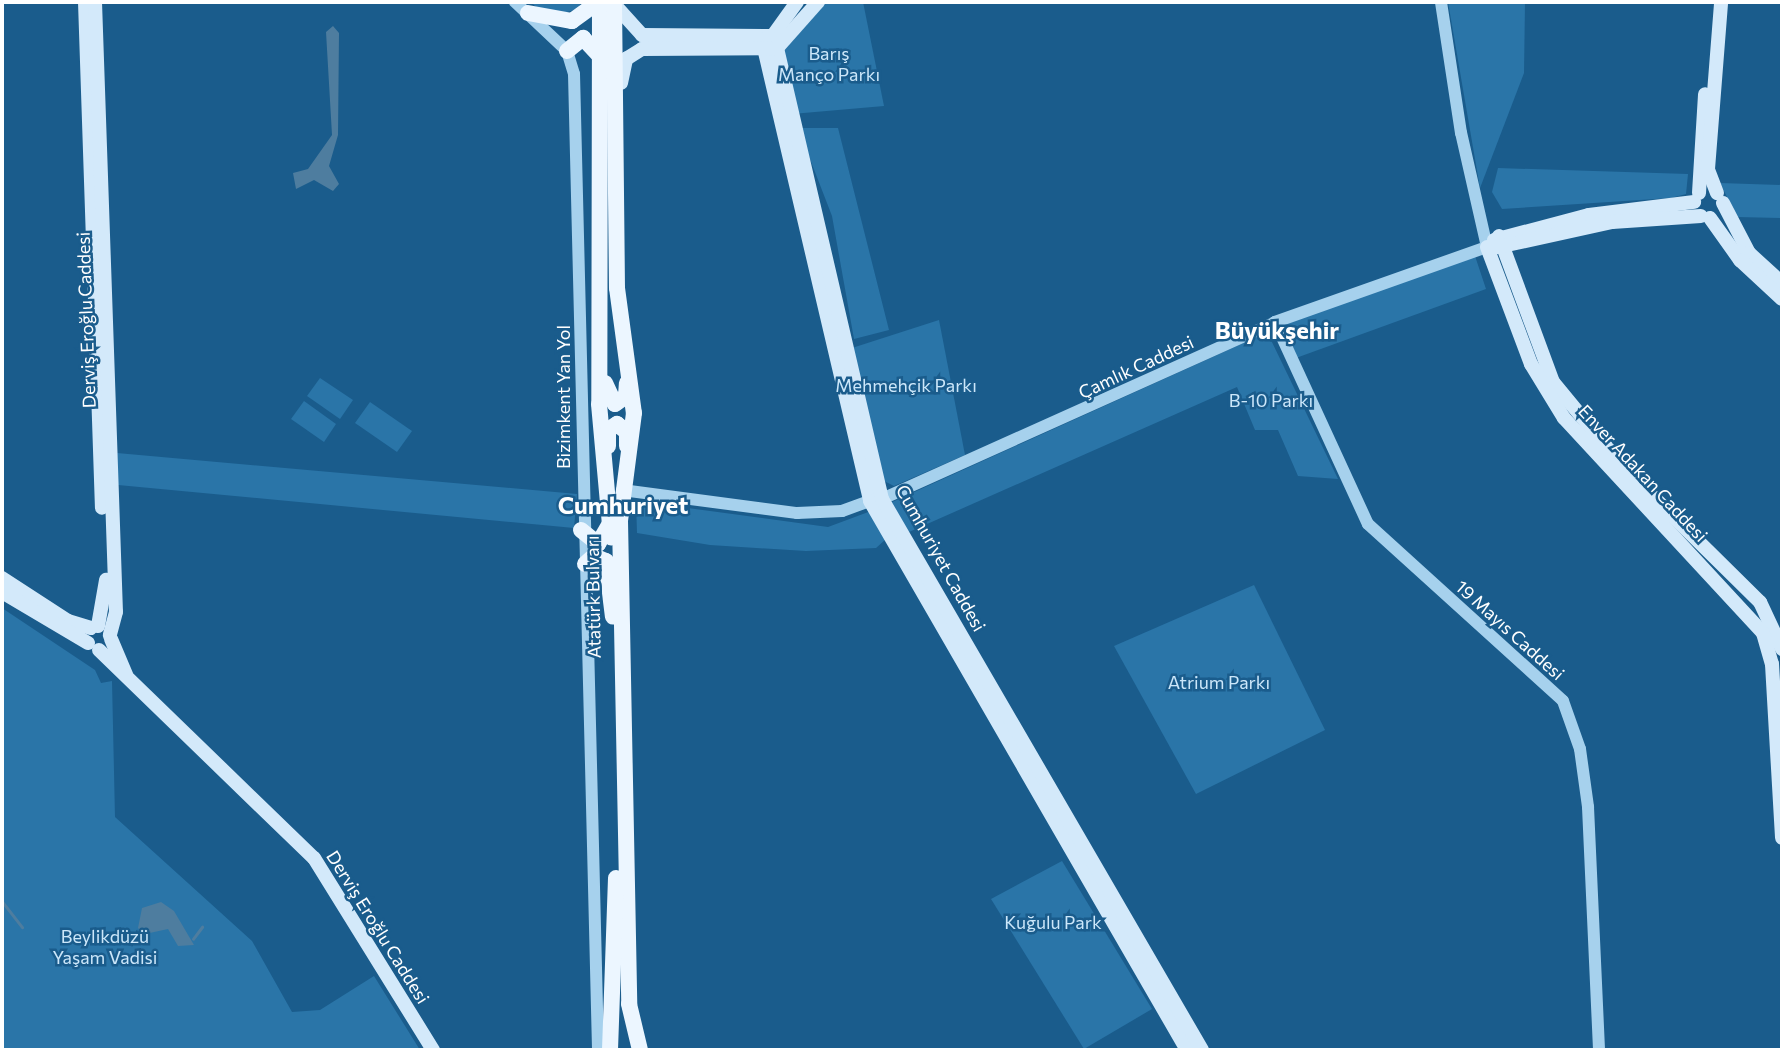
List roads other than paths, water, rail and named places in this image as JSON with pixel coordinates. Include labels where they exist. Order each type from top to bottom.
[{"type":"main road","name":"Derviş Eroğlu Caddesi","points":[[85,2],[93,87]]},
{"type":"main road","name":"Derviş Eroğlu Caddesi","points":[[93,646],[106,575],[106,487],[93,87],[95,2]]},
{"type":"main road","points":[[528,13],[572,21],[606,2],[642,35],[770,44]]},
{"type":"main road","name":"Atatürk Bulvarı","points":[[606,2],[602,59],[603,362],[599,414],[610,523],[621,1005],[640,1050]]},
{"type":"main road","name":"Atatürk Bulvarı","points":[[606,2],[614,140],[617,288],[629,370],[634,435],[623,487],[621,1005],[610,1050]]},
{"type":"main road","points":[[770,44],[797,2]]},
{"type":"main road","points":[[614,140],[621,68],[638,50],[770,44],[818,2]]},
{"type":"main road","points":[[1713,2],[1708,169],[1749,253],[1782,283]]},
{"type":"main road","points":[[1721,2],[1696,197],[1705,217],[1740,260],[1782,299]]},
{"type":"main road","points":[[567,51],[583,38],[602,59]]},
{"type":"main road","name":"Cumhuriyet Caddesi","points":[[770,44],[876,500],[989,695],[1202,1050]]},
{"type":"main road","points":[[1487,247],[1589,215],[1696,197],[1720,198]]},
{"type":"main road","points":[[1501,243],[1581,227],[1705,217],[1720,198]]},
{"type":"main road","name":"Enver Adakan Caddesi","points":[[1501,243],[1535,343],[1567,402],[1774,626],[1782,649]]},
{"type":"main road","name":"Enver Adakan Caddesi","points":[[1487,247],[1531,364],[1564,418],[1774,626],[1782,838]]},
{"type":"main road","points":[[603,362],[611,403],[626,396],[629,370]]},
{"type":"main road","points":[[606,473],[608,430],[622,425],[628,438],[623,487]]},
{"type":"main road","name":"Derviş Eroğlu Caddesi","points":[[106,487],[116,617],[110,637]]},
{"type":"main road","points":[[581,530],[598,544],[610,523]]},
{"type":"main road","points":[[585,564],[594,556],[606,561],[613,617]]},
{"type":"main road","points":[[2,578],[68,621],[95,627],[110,637],[132,685]]},
{"type":"main road","name":"Derviş Eroğlu Caddesi","points":[[2,592],[93,646],[314,858],[433,1050]]},
{"type":"main road","points":[[93,646],[110,637]]},
{"type":"main road","name":"Cumhuriyet Caddesi","points":[[989,695],[1187,1050]]},
{"type":"street","points":[[515,2],[567,51]]},
{"type":"street","name":"Enver Adakan Caddesi","points":[[1441,2],[1461,132],[1487,247]]},
{"type":"street","name":"Bizimkent Yan Yol","points":[[567,51],[578,157],[581,530],[585,564],[598,1050]]},
{"type":"street","name":"Çamlık Caddesi","points":[[623,487],[797,513],[842,511],[876,500],[1275,322],[1487,247]]},
{"type":"street","name":"19 Mayıs Caddesi","points":[[1275,322],[1368,524],[1563,701],[1580,749],[1588,813],[1599,1050]]},
{"type":"waterway","points":[[2,901],[22,927]]},
{"type":"waterway","points":[[193,939],[202,927]]},
{"type":"district","name":"Büyükşehir","points":[[1277,330]]},
{"type":"district","name":"Cumhuriyet","points":[[623,505]]},
{"type":"park label","name":"Barış Manço Parkı","points":[[829,64]]},
{"type":"park label","name":"Mehmehçik Parkı","points":[[906,385]]},
{"type":"park label","name":"B-10 Parkı","points":[[1271,400]]},
{"type":"park label","name":"Atrium Parkı","points":[[1219,682]]},
{"type":"park label","name":"Kuğulu Park","points":[[1053,922]]},
{"type":"park label","name":"Beylikdüzü Yaşam Vadisi","points":[[105,947]]}]
